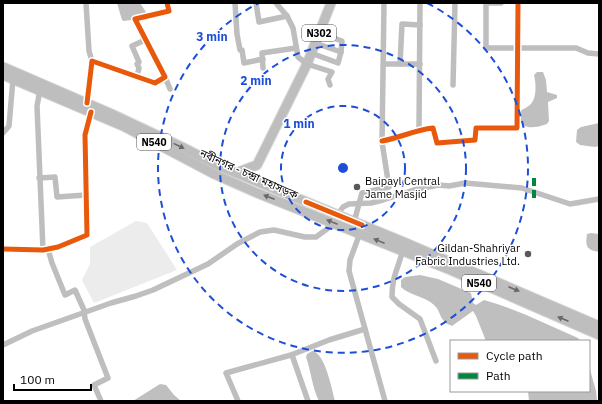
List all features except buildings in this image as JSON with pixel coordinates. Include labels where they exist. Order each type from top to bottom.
[{"type":"highway","name":"N302","points":[[236,173],[256,165],[307,64],[331,3]]},
{"type":"highway","name":"নবীনগর - চন্দ্রা মহাসড়ক","points":[[3,67],[87,103],[306,207]]},
{"type":"highway","name":"নবীনগর - চন্দ্রা মহাসড়ক","points":[[3,75],[123,126],[214,174],[306,207],[599,326]]},
{"type":"highway","name":"নবীনগর - চন্দ্রা মহাসড়ক","points":[[358,228],[404,251],[599,335]]},
{"type":"street","points":[[86,3],[89,50],[92,61],[87,103]]},
{"type":"street","points":[[167,3],[169,11],[135,20],[170,89]]},
{"type":"street","points":[[235,3],[237,34],[244,63],[263,59]]},
{"type":"street","points":[[256,3],[259,22],[287,16]]},
{"type":"street","points":[[276,3],[287,16],[295,35],[298,56],[307,64],[332,72],[328,79],[330,85]]},
{"type":"street","points":[[384,3],[382,140],[389,187],[362,193],[357,208],[358,228],[350,260],[349,271],[385,401]]},
{"type":"street","points":[[419,130],[420,3]]},
{"type":"street","points":[[453,85],[455,3]]},
{"type":"street","points":[[501,3],[486,3],[486,48],[576,48],[588,53],[599,54]]},
{"type":"street","points":[[382,140],[389,140],[419,130],[433,128],[437,143],[475,140],[476,128],[517,128],[518,3]]},
{"type":"street","points":[[400,64],[402,24],[420,25]]},
{"type":"street","points":[[311,53],[338,63],[342,41],[319,33]]},
{"type":"street","points":[[137,76],[140,68],[137,64],[139,62],[132,46],[145,40]]},
{"type":"street","points":[[315,43],[341,52]]},
{"type":"street","points":[[263,68],[262,53],[296,48]]},
{"type":"street","points":[[92,61],[155,83],[165,77]]},
{"type":"street","points":[[384,64],[420,64]]},
{"type":"street","points":[[3,133],[9,126],[12,79]]},
{"type":"street","points":[[40,90],[37,106],[39,178],[45,249],[65,295],[75,290],[84,310],[85,319],[108,378],[94,385],[101,401]]},
{"type":"street","points":[[3,249],[45,249],[58,247],[87,235],[85,135],[90,112]]},
{"type":"street","points":[[39,178],[55,177],[57,197],[86,194]]},
{"type":"street","points":[[404,251],[394,274],[392,297],[420,319],[436,361]]},
{"type":"street","points":[[238,401],[226,373],[292,354],[329,340],[365,329]]},
{"type":"street","points":[[292,354],[308,401]]},
{"type":"shaded area","points":[[117,3],[140,3],[146,12],[145,14],[131,20],[124,21],[122,20]]},
{"type":"shaded area","points":[[537,72],[543,72],[546,80],[547,92],[557,95],[557,98],[548,102],[549,121],[547,124],[537,127],[528,127],[521,122],[520,111],[530,105],[533,101],[536,90],[534,75]]},
{"type":"shaded area","points":[[599,123],[599,146],[595,147],[580,145],[576,142],[577,130],[581,127]]},
{"type":"shaded area","points":[[136,221],[147,223],[177,270],[94,303],[82,280],[90,264],[90,247]]},
{"type":"shaded area","points":[[587,234],[599,234],[599,252],[589,249],[587,245]]},
{"type":"shaded area","points":[[420,275],[438,279],[471,293],[473,303],[476,305],[484,300],[496,304],[578,338],[579,340],[486,340],[473,311],[452,326],[448,324],[441,317],[434,305],[401,287],[401,280],[405,277]]},
{"type":"shaded area","points":[[312,351],[317,353],[324,364],[335,401],[319,401],[306,357],[307,354]]},
{"type":"shaded area","points":[[590,370],[597,401],[529,401],[528,392],[590,392]]},
{"type":"shaded area","points":[[160,384],[166,385],[181,401],[133,401]]},
{"type":"waterway","points":[[3,345],[32,331],[153,290],[208,264],[237,244],[260,232],[274,230],[305,237],[316,237],[327,229],[343,207],[349,204],[371,203],[414,190],[438,185],[449,186],[465,183],[522,188],[570,204],[599,199]]},
{"type":"marked path","points":[[534,178],[534,201]]},
{"type":"cycle path","points":[[87,103],[92,61],[155,83],[165,77],[135,19],[169,11],[167,3]]},
{"type":"cycle path","points":[[382,141],[420,130],[433,128],[437,143],[475,140],[476,128],[517,128],[518,3]]},
{"type":"cycle path","points":[[3,249],[43,250],[58,247],[87,235],[85,135],[91,112]]},
{"type":"cycle path","points":[[306,202],[362,225]]},
{"type":"place","name":"Baipayl Central Jame Masjid","points":[[357,187]]},
{"type":"place","name":"Gildan-Shahriyar Fabric Industries Ltd.","points":[[528,254]]}]
